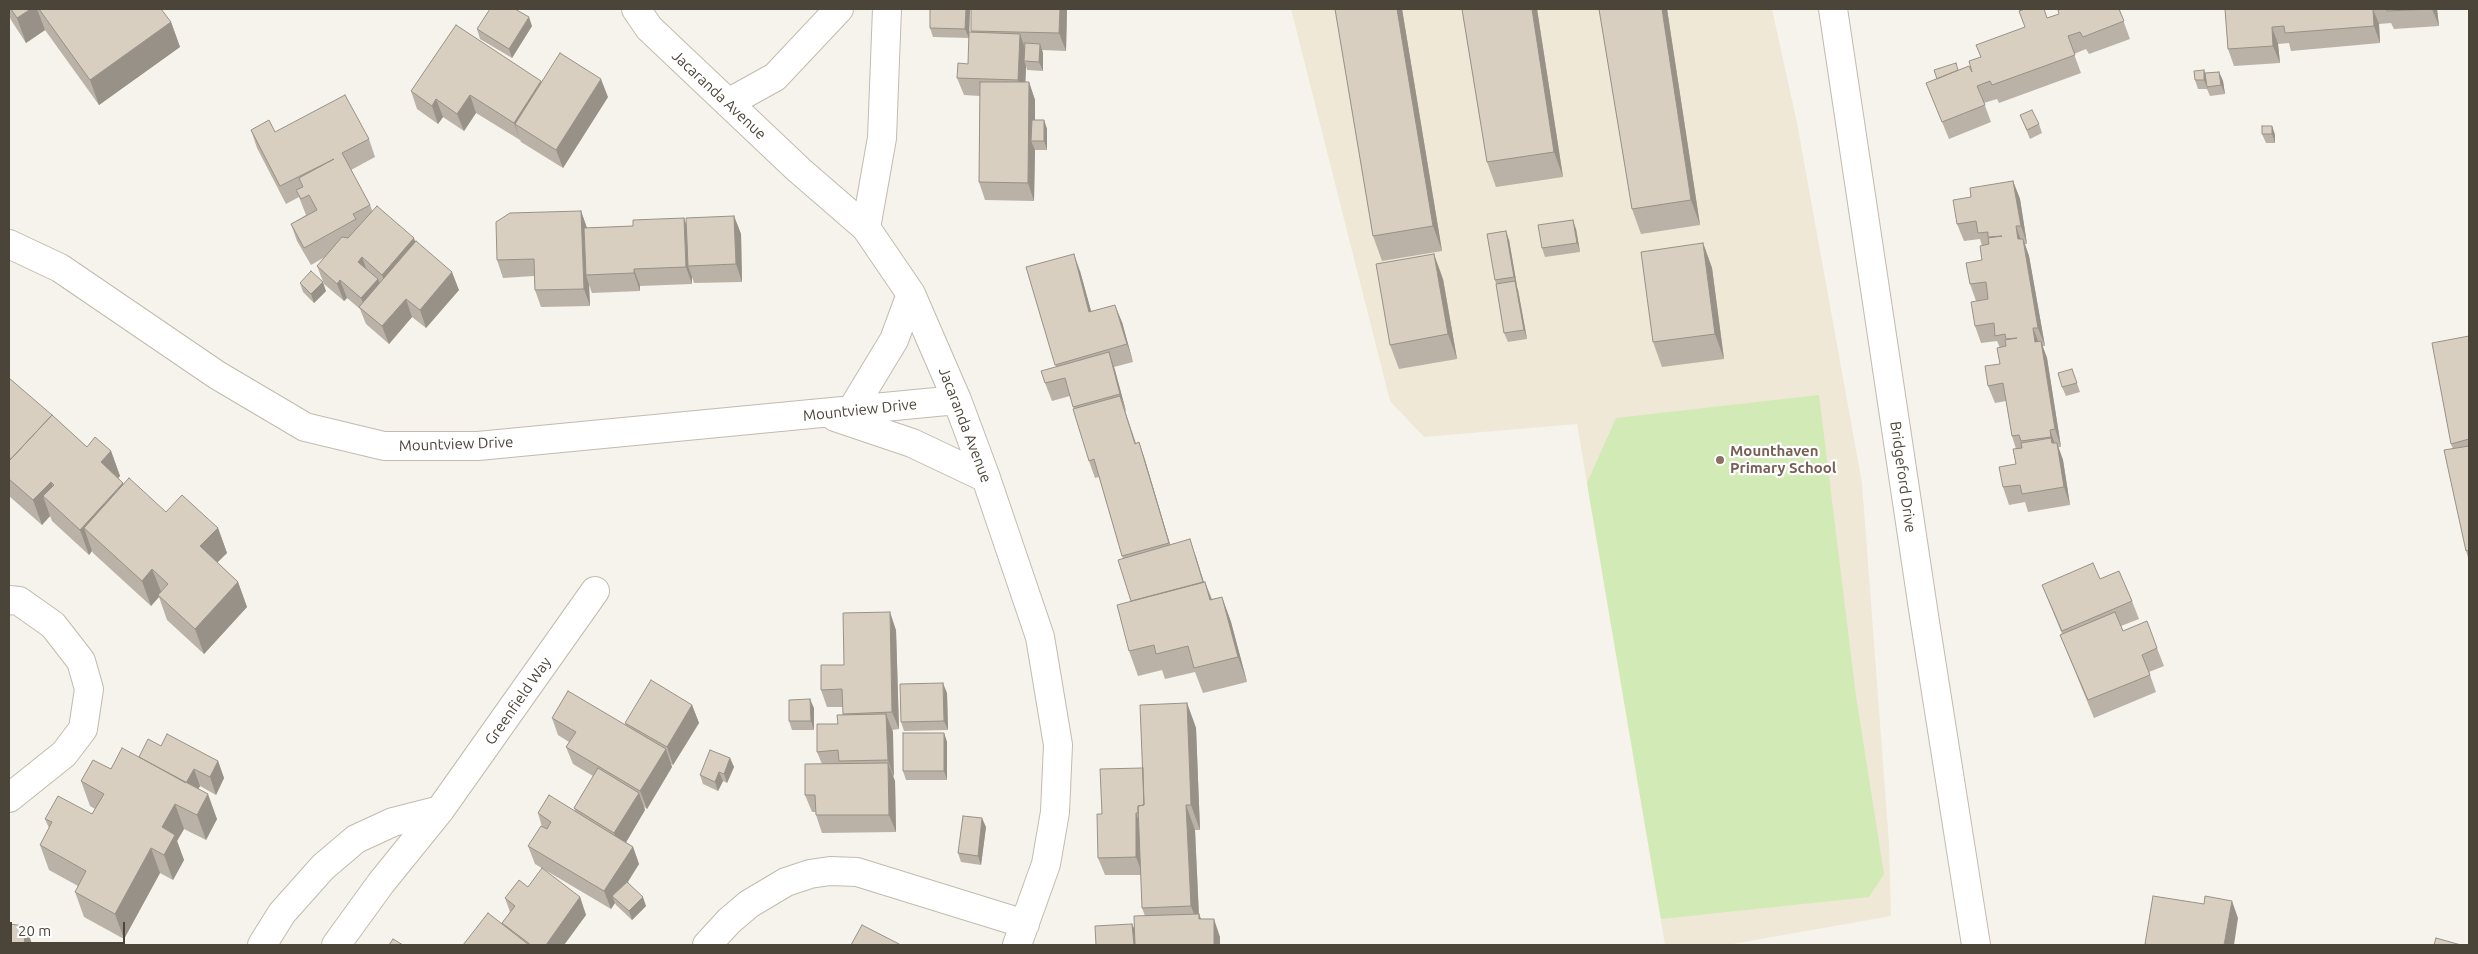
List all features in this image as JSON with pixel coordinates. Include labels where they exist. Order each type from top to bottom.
[{"type":"street","name":"Jacaranda Avenue","points":[[636,9],[649,28],[799,170],[866,228],[911,294],[957,400],[986,478],[1040,637],[1058,745],[1055,812],[1046,864],[1021,934]]},
{"type":"street","points":[[728,103],[775,77],[839,9]]},
{"type":"street","points":[[866,228],[882,138],[887,9]]},
{"type":"street","name":"Bridgeford Drive","points":[[1833,9],[1924,622],[1976,945]]},
{"type":"street","name":"Mountview Drive","points":[[9,244],[60,268],[217,375],[305,427],[384,446],[478,446],[957,400]]},
{"type":"street","points":[[911,294],[894,340],[838,412],[912,443],[986,478]]},
{"type":"street","name":"Greenfield Way","points":[[336,945],[381,883],[440,810],[595,591]]},
{"type":"street","points":[[9,600],[19,601],[53,625],[81,661],[89,689],[84,729],[64,754],[9,798]]},
{"type":"street","points":[[262,945],[282,913],[323,867],[356,839],[393,822],[440,810]]},
{"type":"street","points":[[707,945],[729,920],[749,904],[786,882],[810,874],[830,871],[857,872],[1021,934]]},
{"type":"shaded area","name":"Mounthaven Primary School","points":[[1291,9],[1772,9],[1797,123],[1862,483],[1889,843],[1891,916],[1727,945],[1665,945],[1577,424],[1424,437],[1390,401]]},
{"type":"green space","points":[[1819,395],[1856,696],[1884,874],[1869,897],[1661,919],[1587,483],[1616,418]]},
{"type":"building","points":[[11,9],[31,9],[17,18]]},
{"type":"building","points":[[39,9],[161,9],[171,22],[90,80]]},
{"type":"building","points":[[490,9],[515,9],[529,17],[509,49],[477,29]]},
{"type":"building","points":[[930,9],[966,9],[965,29],[930,28]]},
{"type":"building","points":[[971,9],[1060,9],[1059,33],[971,31]]},
{"type":"building","points":[[1335,9],[1397,9],[1433,226],[1373,236]]},
{"type":"building","points":[[1462,9],[1532,9],[1554,152],[1487,162]]},
{"type":"building","points":[[1599,9],[1662,9],[1691,200],[1632,209]]},
{"type":"building","points":[[2025,9],[2044,9],[2047,18],[2059,14],[2058,10],[2062,9],[2119,9],[2124,21],[2083,37],[2080,32],[2068,36],[2075,55],[1992,85],[1990,81],[1977,86],[1985,105],[1942,122],[1926,83],[1969,66],[1972,72],[1969,61],[1981,57],[1976,45],[2025,27],[2019,11]]},
{"type":"building","points":[[2225,9],[2373,9],[2374,26],[2285,33],[2284,26],[2272,27],[2273,46],[2228,49]]},
{"type":"building","points":[[2387,9],[2432,9],[2387,11]]},
{"type":"building","points":[[456,25],[541,81],[514,123],[470,95],[457,114],[436,99],[432,106],[411,91]]},
{"type":"building","points":[[969,32],[1020,34],[1018,80],[957,78],[958,63],[968,64]]},
{"type":"building","points":[[1025,43],[1040,44],[1039,62],[1024,61]]},
{"type":"building","points":[[560,53],[601,79],[556,150],[515,124]]},
{"type":"building","points":[[1956,63],[1958,70],[1937,79],[1934,70]]},
{"type":"building","points":[[2204,70],[2204,80],[2195,80],[2194,71]]},
{"type":"building","points":[[2219,72],[2221,85],[2207,87],[2205,73]]},
{"type":"building","points":[[980,82],[1029,82],[1028,183],[979,182]]},
{"type":"building","points":[[345,95],[369,139],[342,153],[370,205],[353,214],[356,219],[304,248],[291,224],[317,210],[309,195],[301,199],[296,190],[303,187],[299,178],[334,159],[280,186],[251,130],[269,120],[275,132]]},
{"type":"building","points":[[2032,110],[2039,124],[2027,130],[2020,115]]},
{"type":"building","points":[[1032,120],[1044,120],[1044,141],[1031,141]]},
{"type":"building","points":[[2262,126],[2272,126],[2272,134],[2262,134]]},
{"type":"building","points":[[2013,181],[2021,226],[2016,226],[2018,239],[2023,239],[2038,328],[2033,328],[2035,342],[2041,341],[2055,429],[2050,430],[2051,437],[2021,441],[2019,435],[2012,436],[2003,383],[1988,386],[1985,366],[2000,364],[1997,348],[2006,346],[2005,340],[2017,338],[2006,339],[2005,334],[1995,336],[1994,323],[1975,326],[1971,302],[1988,299],[1986,282],[1970,284],[1966,263],[1982,260],[1980,246],[1989,244],[1988,238],[2002,236],[1988,237],[1988,232],[1978,233],[1976,221],[1957,224],[1953,200],[1971,197],[1970,188]]},
{"type":"building","points":[[377,206],[414,238],[382,275],[362,257],[358,262],[378,279],[361,298],[340,280],[337,284],[317,266],[342,237],[348,238]]},
{"type":"building","points":[[581,211],[584,289],[535,290],[534,259],[497,260],[496,222],[510,213]]},
{"type":"building","points":[[734,216],[736,264],[688,266],[686,218]]},
{"type":"building","points":[[684,218],[686,267],[634,269],[634,273],[586,275],[584,228],[633,226],[633,220]]},
{"type":"building","points":[[1573,220],[1577,243],[1542,248],[1538,225]]},
{"type":"building","points":[[1506,231],[1514,277],[1495,280],[1487,234]]},
{"type":"building","points":[[416,241],[452,272],[420,310],[406,299],[382,326],[359,307]]},
{"type":"building","points":[[1703,243],[1715,334],[1653,342],[1641,252]]},
{"type":"building","points":[[1074,254],[1089,312],[1115,305],[1127,344],[1055,365],[1026,267]]},
{"type":"building","points":[[1434,254],[1448,334],[1390,345],[1376,264]]},
{"type":"building","points":[[311,271],[323,282],[311,294],[300,283]]},
{"type":"building","points":[[1515,281],[1524,330],[1504,333],[1496,284]]},
{"type":"building","points":[[2469,336],[2469,439],[2451,444],[2432,343]]},
{"type":"building","points":[[1109,352],[1120,394],[1073,407],[1065,378],[1045,383],[1041,371]]},
{"type":"building","points":[[2072,369],[2077,383],[2062,387],[2058,373]]},
{"type":"building","points":[[9,378],[52,415],[11,459],[9,458]]},
{"type":"building","points":[[1120,396],[1135,444],[1139,442],[1169,543],[1122,556],[1094,459],[1089,461],[1073,409]]},
{"type":"building","points":[[52,415],[87,447],[95,437],[111,451],[101,462],[123,483],[80,530],[43,496],[54,485],[51,482],[33,500],[9,479],[9,461]]},
{"type":"building","points":[[2051,438],[2052,443],[2057,443],[2064,487],[2022,494],[2020,485],[2003,487],[1999,467],[2016,464],[2013,449],[2022,448],[2021,443]]},
{"type":"building","points":[[2469,446],[2469,550],[2466,551],[2444,450]]},
{"type":"building","points":[[129,478],[166,512],[182,495],[218,528],[200,546],[238,582],[195,629],[158,595],[168,584],[152,569],[142,581],[84,528]]},
{"type":"building","points":[[1190,539],[1203,582],[1131,601],[1118,560]]},
{"type":"building","points":[[2093,563],[2100,579],[2119,571],[2132,601],[2062,631],[2042,585]]},
{"type":"building","points":[[1205,582],[1210,600],[1222,597],[1238,657],[1194,668],[1188,646],[1156,654],[1154,645],[1129,651],[1117,605]]},
{"type":"building","points":[[890,612],[892,712],[843,714],[842,689],[821,690],[821,665],[844,665],[843,613]]},
{"type":"building","points":[[2115,612],[2123,631],[2147,621],[2157,648],[2142,655],[2150,675],[2088,700],[2060,635]]},
{"type":"building","points":[[651,680],[692,705],[667,747],[625,723]]},
{"type":"building","points":[[943,683],[944,721],[901,722],[900,684]]},
{"type":"building","points":[[568,691],[666,749],[640,791],[566,747],[576,732],[552,718]]},
{"type":"building","points":[[810,699],[811,721],[789,721],[789,700]]},
{"type":"building","points":[[1187,703],[1191,805],[1186,805],[1191,906],[1142,908],[1138,806],[1144,805],[1140,705]]},
{"type":"building","points":[[886,714],[888,760],[839,761],[838,750],[817,752],[817,724],[838,724],[837,715]]},
{"type":"building","points":[[903,733],[944,733],[944,771],[903,771]]},
{"type":"building","points":[[167,734],[218,761],[210,777],[194,769],[186,783],[139,757],[148,739],[161,746]]},
{"type":"building","points":[[122,748],[208,794],[197,815],[175,804],[162,827],[175,835],[164,855],[151,848],[115,914],[75,892],[86,871],[40,845],[52,822],[45,819],[58,796],[92,814],[104,794],[81,781],[93,760],[111,769]]},
{"type":"building","points":[[710,750],[730,758],[724,774],[719,772],[715,782],[700,775]]},
{"type":"building","points":[[888,763],[889,815],[816,815],[815,795],[805,795],[805,764]]},
{"type":"building","points":[[598,768],[639,793],[614,833],[574,808]]},
{"type":"building","points":[[1143,768],[1144,805],[1138,806],[1138,813],[1136,813],[1136,857],[1098,858],[1097,814],[1102,814],[1100,769]]},
{"type":"building","points":[[549,795],[633,847],[604,891],[528,846],[541,826],[547,829],[551,822],[538,813]]},
{"type":"building","points":[[963,816],[982,818],[978,856],[958,853]]},
{"type":"building","points":[[542,868],[580,897],[546,945],[531,945],[502,923],[515,906],[505,898],[519,880],[528,887]]},
{"type":"building","points":[[627,882],[643,897],[629,911],[612,896]]},
{"type":"building","points":[[2153,896],[2204,904],[2205,896],[2232,901],[2224,945],[2145,944]]},
{"type":"building","points":[[488,913],[529,945],[463,945]]},
{"type":"building","points":[[1199,914],[1199,919],[1214,919],[1214,945],[1135,945],[1134,916]]},
{"type":"building","points":[[9,924],[26,926],[24,945],[9,945]]},
{"type":"building","points":[[1132,924],[1134,945],[1096,945],[1095,926]]},
{"type":"building","points":[[862,925],[901,945],[851,945]]},
{"type":"building","points":[[2436,938],[2461,945],[2434,945]]},
{"type":"building","points":[[393,939],[403,945],[389,945]]},
{"type":"place","name":"Mounthaven Primary School","points":[[1720,460]]}]
